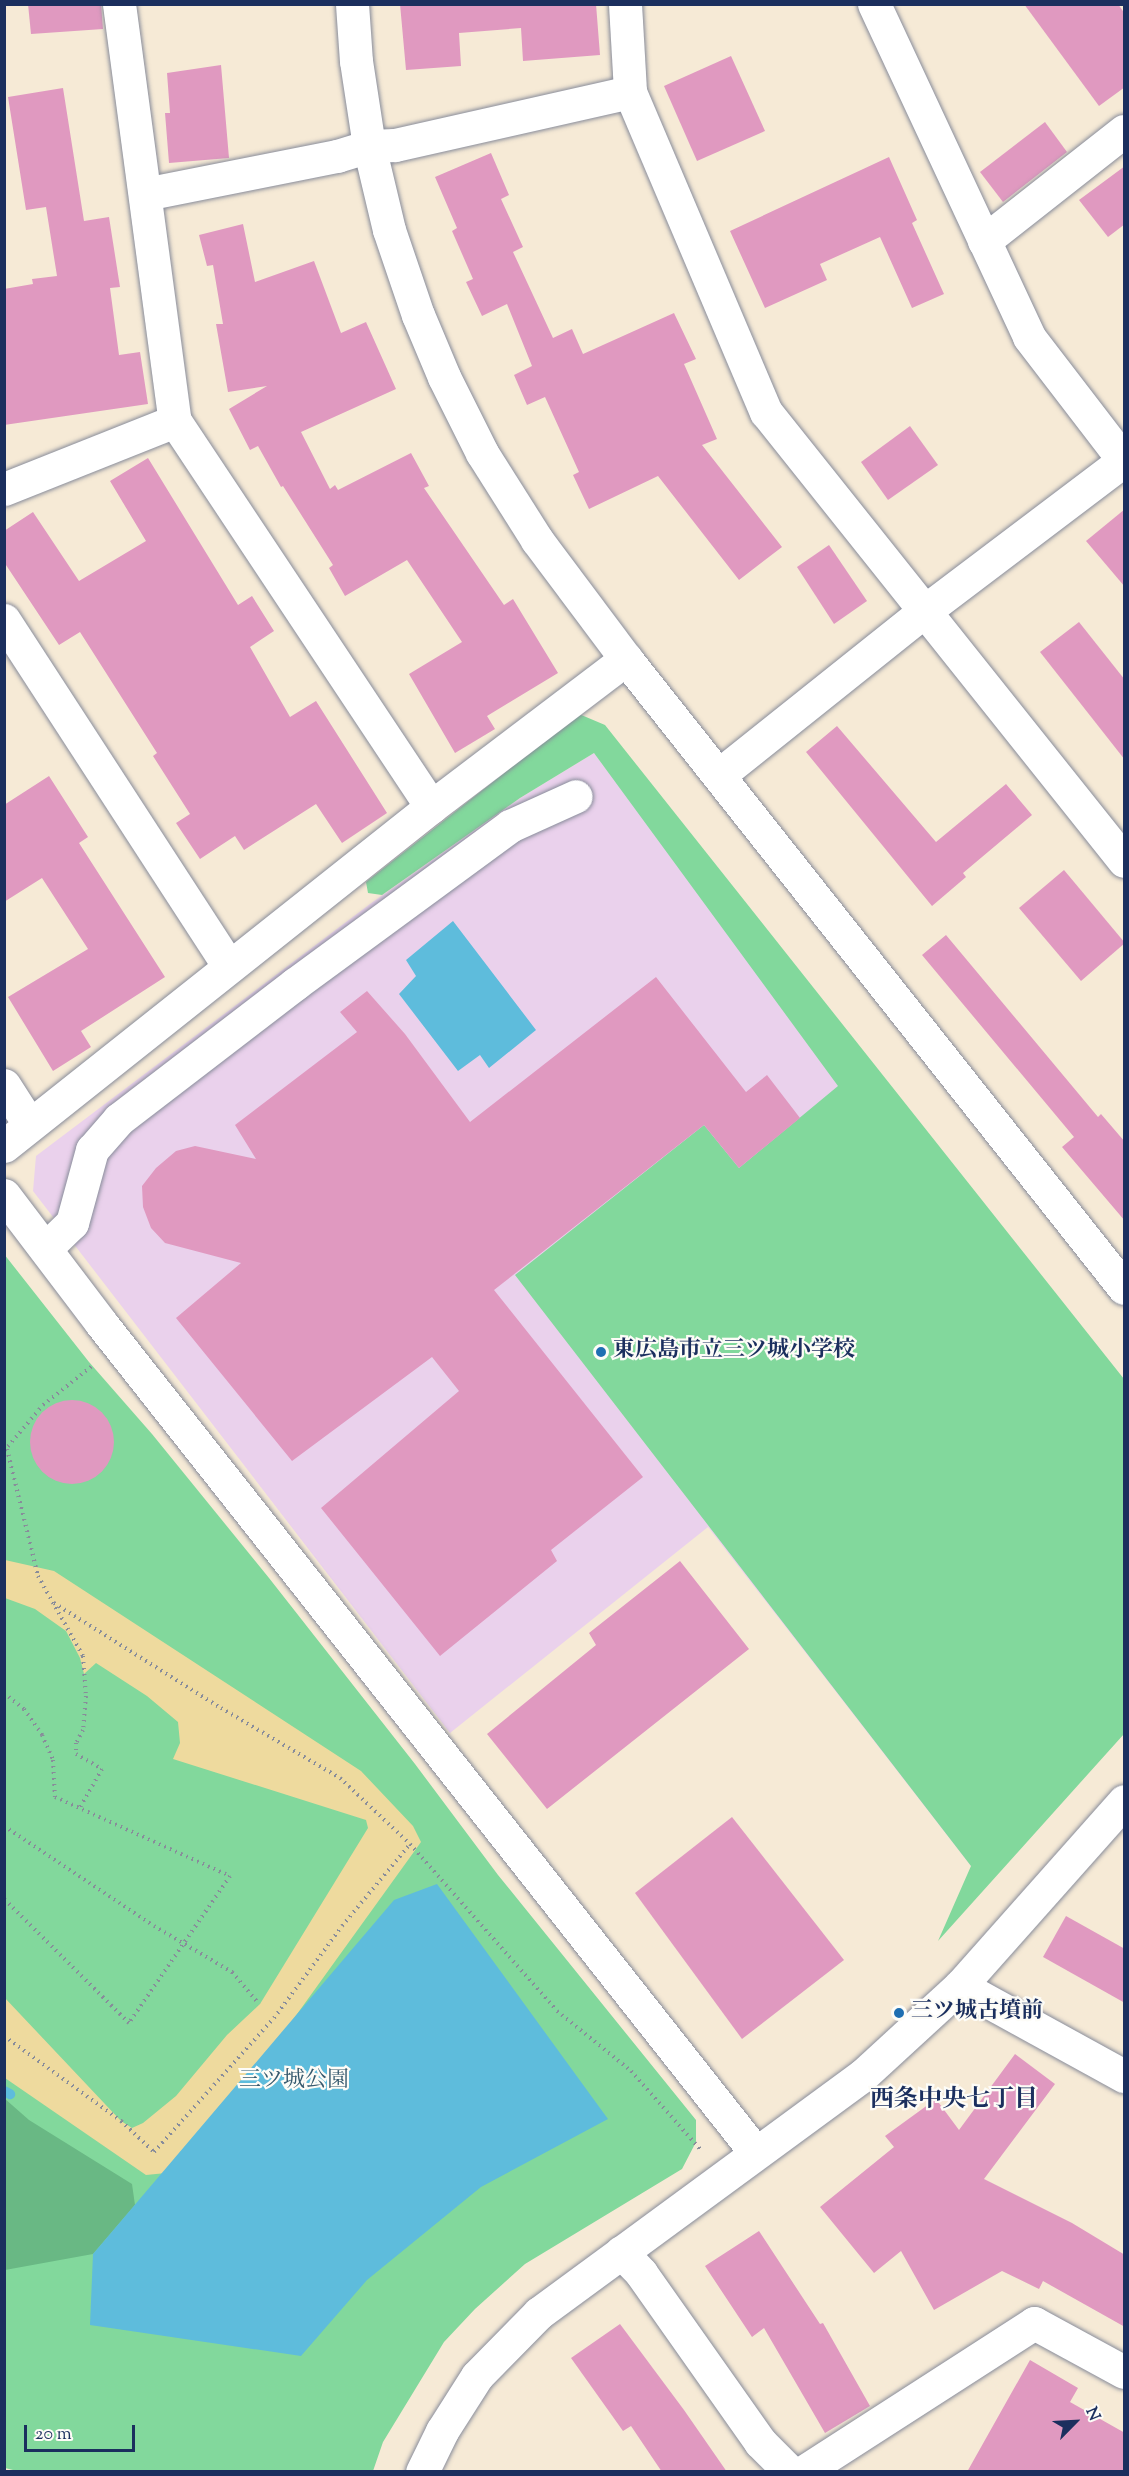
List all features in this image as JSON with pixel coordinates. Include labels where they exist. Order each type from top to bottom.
[{"type":"street","points":[[119,4],[175,422],[431,807]]},
{"type":"street","points":[[352,4],[356,61],[369,146],[389,230],[418,315],[482,453],[537,540],[626,659],[1125,1288]]},
{"type":"street","points":[[625,4],[630,92],[766,411],[1125,861]]},
{"type":"street","points":[[719,775],[926,610],[1124,460],[1029,337],[874,4]]},
{"type":"street","points":[[145,194],[337,156],[369,146],[395,145],[630,92]]},
{"type":"street","points":[[984,241],[1125,130]]},
{"type":"street","points":[[4,489],[175,422]]},
{"type":"street","points":[[4,620],[229,966]]},
{"type":"street","points":[[4,1146],[431,807],[626,659]]},
{"type":"street","points":[[46,1248],[72,1223],[92,1150],[119,1119],[295,984],[510,826],[576,796]]},
{"type":"street","points":[[4,1085],[29,1124]]},
{"type":"street","points":[[4,1195],[101,1323],[756,2153]]},
{"type":"street","points":[[422,2472],[442,2431],[477,2376],[539,2313],[862,2076],[960,1986],[1125,1800]]},
{"type":"street","points":[[960,1986],[1125,2076]]},
{"type":"street","points":[[621,2252],[641,2273],[760,2442],[790,2472]]},
{"type":"street","points":[[803,2472],[1034,2323],[1125,2372]]},
{"type":"path","points":[[80,1809],[102,1769],[76,1754],[76,1743],[83,1730],[85,1708],[83,1656],[38,1576],[6,1450],[43,1405],[96,1363]]},
{"type":"path","points":[[54,1603],[340,1778],[410,1844],[557,2011],[631,2072],[703,2153]]},
{"type":"path","points":[[4,1693],[24,1709],[42,1735],[53,1760],[55,1797],[230,1876],[129,2023],[4,1899]]},
{"type":"path","points":[[4,1826],[232,1972],[260,2004]]},
{"type":"path","points":[[4,2036],[121,2121],[154,2152],[274,2018],[342,1926],[410,1844]]},
{"type":"shaded area","name":"東広島市立三ツ城小学校","points":[[594,753],[845,1080],[971,1866],[708,1527],[450,1733],[33,1191],[36,1156],[370,904],[520,798]]},
{"type":"green space","points":[[579,714],[605,725],[1124,1379],[1124,1734],[938,1941],[971,1866],[515,1275],[704,1125],[739,1168],[838,1086],[594,753],[520,798],[382,895],[368,893],[366,882]]},
{"type":"green space","name":"三ツ城公園","points":[[4,1254],[89,1362],[152,1434],[269,1578],[415,1764],[498,1875],[696,2120],[696,2142],[682,2169],[525,2264],[475,2309],[444,2342],[383,2442],[373,2471],[21,2472],[5,2468]]},
{"type":"green space","points":[[4,2098],[29,2120],[132,2184],[135,2205],[93,2254],[5,2270]]},
{"type":"sand","points":[[5,1560],[54,1571],[361,1771],[413,1826],[421,1842],[287,2028],[166,2173],[146,2175],[5,2078],[4,1997],[121,2121],[132,2128],[143,2123],[176,2096],[227,2035],[260,2004],[368,1828],[366,1820],[173,1759],[180,1743],[178,1722],[147,1696],[96,1663],[84,1674],[80,1658],[66,1631],[35,1609],[5,1598]]},
{"type":"water","points":[[453,921],[536,1030],[489,1068],[480,1055],[458,1071],[399,994],[416,976],[406,960]]},
{"type":"water","points":[[437,1884],[608,2119],[481,2187],[367,2280],[301,2356],[90,2325],[93,2254],[394,1900]]},
{"type":"building","points":[[28,4],[101,4],[103,29],[31,34]]},
{"type":"building","points":[[400,4],[596,4],[600,55],[523,61],[521,28],[459,33],[461,66],[406,70]]},
{"type":"building","points":[[1024,4],[1118,4],[1125,14],[1125,87],[1099,106]]},
{"type":"building","points":[[731,56],[765,131],[697,161],[664,86]]},
{"type":"building","points":[[221,65],[229,158],[169,163],[165,113],[170,113],[167,73]]},
{"type":"building","points":[[63,88],[84,221],[109,217],[120,287],[110,288],[119,355],[140,352],[148,404],[4,425],[4,289],[33,284],[32,279],[57,276],[46,207],[26,210],[8,97]]},
{"type":"building","points":[[1045,122],[1067,152],[1003,202],[980,172]]},
{"type":"building","points":[[491,153],[509,195],[501,199],[523,247],[513,252],[553,338],[572,329],[583,354],[674,313],[696,359],[684,364],[717,439],[702,445],[782,547],[739,580],[658,476],[589,509],[573,475],[579,472],[545,397],[527,405],[514,375],[532,366],[507,304],[482,316],[466,282],[473,279],[452,231],[457,228],[435,177]]},
{"type":"building","points":[[889,157],[917,220],[912,223],[944,294],[912,308],[880,237],[820,264],[827,280],[765,308],[730,231]]},
{"type":"building","points":[[1125,166],[1125,224],[1108,237],[1079,200]]},
{"type":"building","points":[[243,224],[255,282],[314,261],[341,333],[366,322],[396,389],[301,432],[330,489],[335,485],[338,490],[411,453],[429,486],[424,488],[504,605],[513,599],[558,673],[487,716],[495,729],[455,753],[409,674],[462,642],[407,560],[345,596],[329,568],[333,565],[283,486],[281,487],[258,446],[250,450],[229,409],[267,386],[228,392],[216,324],[223,324],[213,265],[207,266],[199,235]]},
{"type":"building","points":[[910,426],[938,465],[888,500],[861,462]]},
{"type":"building","points":[[148,458],[238,605],[252,596],[274,631],[250,647],[290,717],[316,701],[387,813],[342,843],[316,804],[244,850],[235,836],[200,859],[176,823],[190,814],[153,756],[157,753],[80,632],[59,645],[4,562],[4,531],[33,512],[79,581],[146,541],[110,481]]},
{"type":"building","points":[[1125,509],[1125,587],[1086,541]]},
{"type":"building","points":[[829,545],[867,601],[834,624],[797,567]]},
{"type":"building","points":[[1079,622],[1125,680],[1125,760],[1040,652]]},
{"type":"building","points":[[837,726],[936,842],[1006,784],[1032,815],[963,873],[966,877],[932,906],[806,752]]},
{"type":"building","points":[[49,776],[88,837],[79,843],[165,977],[81,1031],[91,1047],[53,1071],[8,997],[88,949],[42,878],[4,902],[4,805]]},
{"type":"building","points":[[1064,870],[1125,943],[1081,981],[1019,908]]},
{"type":"building","points":[[946,935],[1098,1117],[1101,1114],[1125,1142],[1125,1221],[1062,1147],[1074,1137],[922,955]]},
{"type":"building","points":[[656,977],[746,1092],[767,1075],[800,1118],[739,1168],[704,1125],[494,1290],[643,1477],[551,1550],[557,1561],[440,1656],[321,1508],[459,1391],[432,1357],[292,1461],[176,1318],[241,1263],[165,1243],[151,1228],[143,1207],[142,1186],[156,1168],[176,1151],[195,1146],[256,1159],[235,1125],[357,1032],[340,1012],[367,991],[405,1034],[470,1122]]},
{"type":"building","points":[[64,1400],[80,1400],[96,1407],[107,1418],[114,1434],[111,1458],[102,1472],[80,1484],[64,1484],[48,1477],[37,1466],[30,1450],[30,1434],[37,1418],[48,1407]]},
{"type":"building","points":[[680,1561],[749,1649],[547,1809],[487,1734],[596,1645],[589,1633]]},
{"type":"building","points":[[732,1817],[844,1960],[742,2039],[635,1893]]},
{"type":"building","points":[[1066,1916],[1125,1949],[1125,2003],[1043,1957]]},
{"type":"building","points":[[1015,2054],[1055,2084],[984,2179],[1072,2223],[1125,2255],[1125,2327],[1043,2281],[1039,2289],[1002,2271],[934,2310],[901,2251],[874,2273],[820,2207],[894,2147],[885,2136],[936,2099],[959,2130]]},
{"type":"building","points":[[759,2231],[820,2324],[823,2323],[870,2406],[825,2433],[764,2328],[752,2337],[705,2266]]},
{"type":"building","points":[[620,2324],[727,2472],[662,2472],[631,2426],[623,2431],[571,2358]]},
{"type":"building","points":[[1030,2360],[1078,2388],[1070,2402],[1125,2433],[1125,2472],[967,2472]]},
{"type":"waterway","points":[[4,2091],[10,2094]]},
{"type":"place","name":"東広島市立三ツ城小学校","points":[[601,1352]]},
{"type":"place","name":"三ツ城古墳前","points":[[899,2013]]},
{"type":"district","name":"西条中央七丁目","points":[[954,2101]]}]
